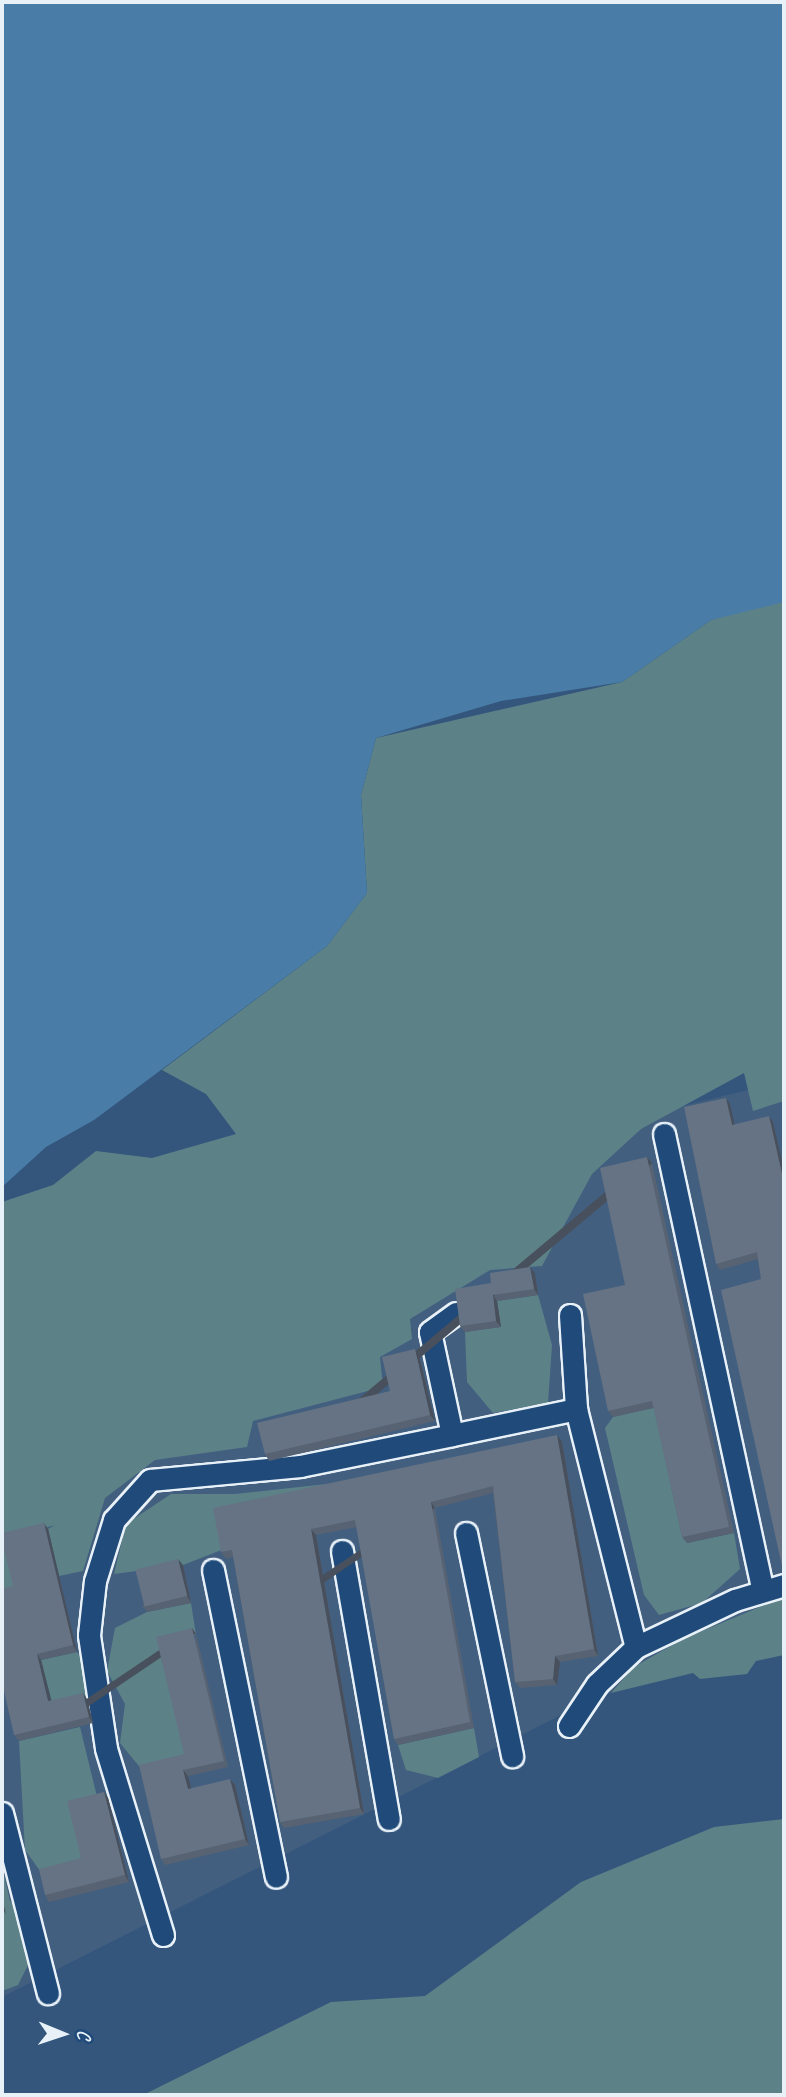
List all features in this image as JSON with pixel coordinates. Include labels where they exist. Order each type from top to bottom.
[{"type":"lane","points":[[664,1134],[762,1589]]},
{"type":"lane","points":[[452,1435],[430,1332],[456,1313]]},
{"type":"lane","points":[[570,1315],[576,1409],[636,1647]]},
{"type":"lane","points":[[163,1935],[106,1748],[89,1634],[95,1581],[114,1520],[150,1480],[300,1466],[576,1409]]},
{"type":"lane","points":[[466,1533],[512,1756]]},
{"type":"lane","points":[[342,1551],[389,1819]]},
{"type":"lane","points":[[214,1570],[276,1877]]},
{"type":"lane","points":[[569,1726],[597,1684],[636,1647],[762,1589],[784,1586]]},
{"type":"lane","points":[[2,1812],[48,1993]]},
{"type":"shaded area","points":[[2,2],[784,2],[784,602],[711,620],[622,682],[501,701],[376,738],[361,795],[367,893],[327,946],[94,1120],[46,1147],[2,1187]]},
{"type":"shaded area","points":[[784,1081],[784,1613],[563,1714],[2,1997],[2,1521],[380,1333],[606,1125]]},
{"type":"green space","points":[[784,594],[784,1101],[753,1111],[744,1073],[641,1129],[592,1174],[542,1266],[490,1270],[410,1319],[412,1339],[380,1357],[383,1387],[253,1421],[247,1447],[155,1460],[105,1498],[83,1571],[59,1576],[48,1529],[55,1525],[5,1540],[17,1592],[2,1596],[2,1202],[53,1185],[96,1151],[152,1158],[236,1134],[206,1094],[162,1070],[327,946],[367,893],[361,795],[376,738],[622,682],[711,620]]},
{"type":"green space","points":[[538,1295],[552,1345],[548,1403],[493,1413],[467,1382],[465,1332],[500,1327],[497,1301]]},
{"type":"green space","points":[[656,1407],[687,1543],[734,1533],[740,1569],[702,1603],[659,1615],[644,1595],[605,1428],[613,1417]]},
{"type":"green space","points":[[417,1474],[183,1565],[114,1574],[126,1524],[171,1494],[235,1494]]},
{"type":"green space","points":[[784,1597],[784,1655],[756,1661],[747,1674],[700,1679],[693,1673],[611,1693],[634,1667],[683,1639]]},
{"type":"green space","points":[[191,1603],[196,1635],[161,1643],[188,1760],[143,1771],[120,1743],[125,1704],[107,1671],[115,1628],[147,1612]]},
{"type":"green space","points":[[77,1652],[87,1667],[87,1699],[53,1707],[41,1660]]},
{"type":"green space","points":[[80,1727],[98,1801],[86,1864],[43,1875],[25,1850],[19,1741]]},
{"type":"green space","points":[[474,1728],[479,1757],[438,1778],[406,1770],[398,1745]]},
{"type":"green space","points":[[784,1819],[784,2095],[143,2095],[331,2002],[425,1996],[581,1882],[714,1827]]},
{"type":"green space","points":[[2,1866],[10,1901],[19,1907],[30,1961],[18,1985],[2,1991]]},
{"type":"building","points":[[726,1098],[732,1125],[769,1116],[784,1183],[784,1566],[721,1290],[761,1279],[757,1252],[716,1264],[684,1107]]},
{"type":"building","points":[[647,1157],[729,1527],[682,1537],[652,1401],[608,1411],[583,1294],[625,1285],[600,1168]]},
{"type":"building","points":[[530,1267],[534,1289],[493,1295],[496,1321],[460,1326],[455,1289],[491,1283],[490,1273]]},
{"type":"building","points":[[415,1349],[430,1415],[265,1454],[257,1423],[390,1391],[382,1357]]},
{"type":"building","points":[[557,1435],[594,1649],[555,1656],[553,1679],[515,1682],[493,1486],[431,1502],[470,1722],[394,1739],[355,1520],[311,1529],[360,1808],[280,1822],[232,1550],[221,1552],[213,1508]]},
{"type":"building","points":[[44,1523],[73,1645],[37,1654],[48,1701],[83,1693],[89,1717],[14,1735],[2,1682],[2,1589],[13,1586],[2,1533]]},
{"type":"building","points":[[178,1559],[187,1596],[145,1607],[135,1570]]},
{"type":"building","points":[[192,1628],[224,1761],[183,1770],[188,1789],[230,1779],[245,1839],[161,1859],[139,1765],[184,1754],[156,1637]]},
{"type":"building","points":[[104,1792],[125,1875],[45,1895],[39,1869],[81,1858],[67,1801]]}]
